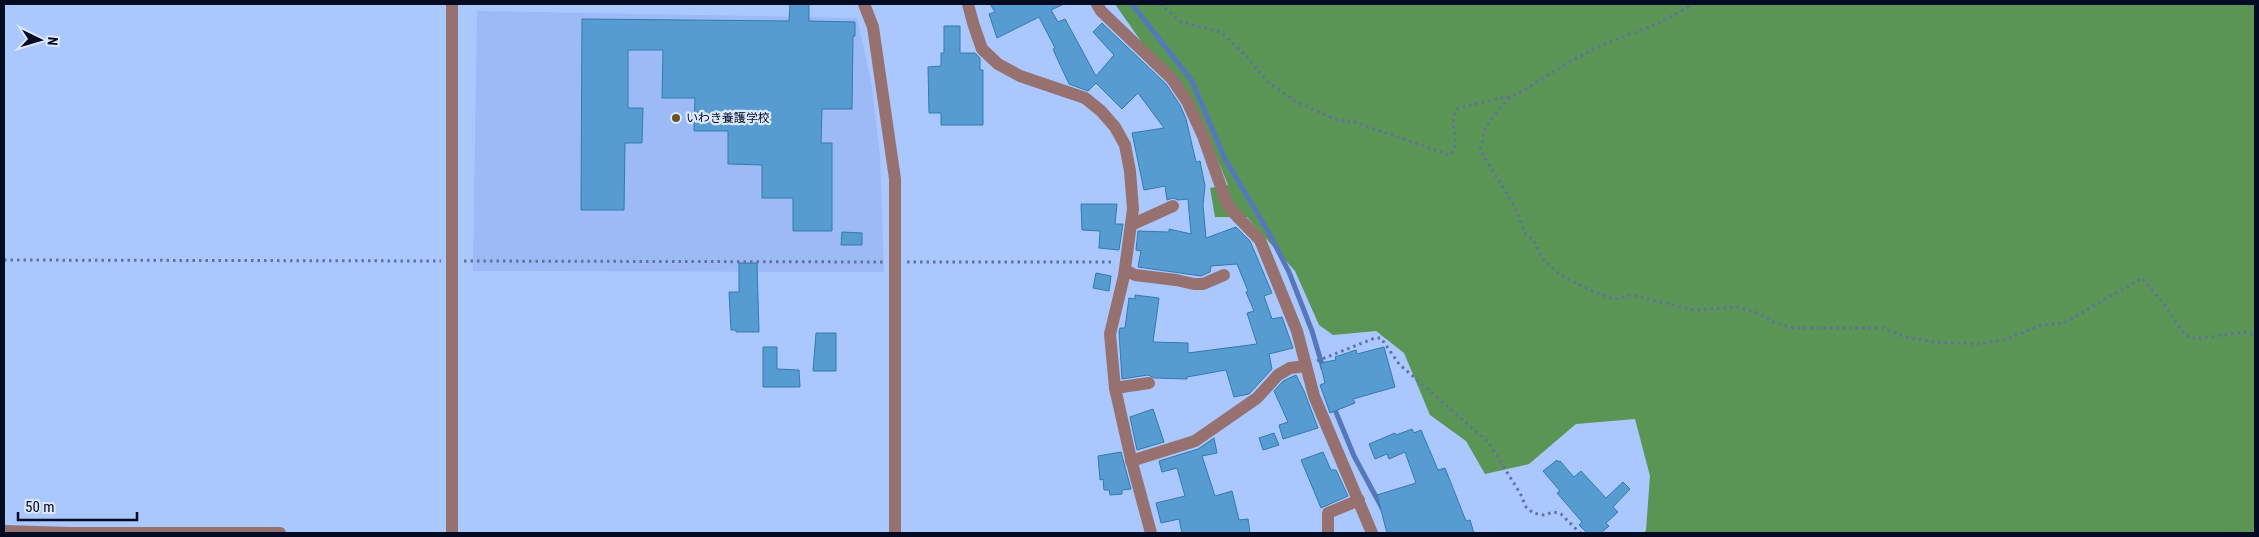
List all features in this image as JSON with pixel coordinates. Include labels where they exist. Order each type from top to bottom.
[{"type":"street","points":[[452,4],[452,533]]},
{"type":"street","points":[[864,4],[873,27],[895,179],[895,533]]},
{"type":"street","points":[[968,4],[982,49],[998,64],[1020,76],[1085,98],[1102,110],[1125,144],[1130,171],[1133,209],[1125,266],[1110,334],[1115,388],[1151,533]]},
{"type":"street","points":[[1097,4],[1101,11],[1172,79],[1187,101],[1204,136],[1226,201],[1233,212],[1260,240],[1297,331],[1314,396],[1372,533]]},
{"type":"street","points":[[1130,225],[1173,206]]},
{"type":"street","points":[[1125,266],[1135,275],[1194,284],[1203,284],[1224,275]]},
{"type":"street","points":[[1132,461],[1195,442],[1256,398],[1278,375],[1290,368],[1306,366]]},
{"type":"street","points":[[1115,388],[1149,384]]},
{"type":"street","points":[[1328,533],[1328,513],[1359,500]]},
{"type":"street","points":[[4,530],[70,533],[280,533]]},
{"type":"path","points":[[1160,4],[1181,22],[1221,32],[1246,56],[1269,83],[1295,101],[1339,121],[1352,121],[1447,155],[1452,153],[1454,148],[1453,127],[1456,110],[1516,95],[1578,57],[1604,44],[1659,24],[1694,4]]},
{"type":"path","points":[[1508,98],[1486,126],[1480,150],[1515,207],[1525,233],[1534,240],[1540,257],[1560,275],[1594,292],[1614,299],[1632,296],[1694,310],[1737,307],[1758,313],[1773,322],[1793,328],[1884,328],[1902,336],[1934,342],[1980,344],[2007,339],[2040,325],[2064,323],[2142,278],[2164,304],[2184,334],[2194,339],[2243,332],[2255,335]]},
{"type":"path","points":[[4,260],[895,262],[1125,266]]},
{"type":"path","points":[[1306,366],[1375,338],[1381,338],[1399,364],[1488,442],[1520,493],[1526,507],[1544,515],[1554,512],[1561,514],[1580,533]]},
{"type":"shaded area","name":"いわき養護学校","points":[[477,11],[857,18],[871,81],[880,155],[884,272],[473,271]]},
{"type":"green space","points":[[1115,4],[2255,4],[2255,533],[1644,533],[1646,530],[1650,476],[1635,419],[1576,424],[1529,464],[1485,474],[1466,441],[1430,415],[1404,353],[1376,331],[1333,335],[1319,325],[1295,271],[1247,217],[1215,217],[1210,188],[1228,185],[1209,139]]},
{"type":"building","points":[[790,4],[809,4],[809,21],[855,22],[855,36],[853,36],[852,109],[822,109],[821,143],[832,143],[832,231],[793,231],[793,198],[762,198],[762,165],[728,164],[728,131],[694,131],[695,98],[662,98],[663,50],[628,50],[628,108],[643,108],[642,143],[625,143],[624,210],[581,210],[582,19],[789,21]]},
{"type":"building","points":[[990,4],[1064,4],[1051,10],[1058,22],[1065,19],[1096,76],[1114,55],[1093,32],[1102,23],[1166,84],[1180,105],[1186,119],[1196,162],[1200,161],[1205,186],[1203,205],[1206,238],[1236,227],[1250,241],[1272,293],[1264,296],[1272,319],[1282,317],[1293,348],[1269,354],[1272,369],[1249,394],[1234,397],[1226,370],[1187,377],[1187,379],[1155,378],[1148,375],[1122,379],[1119,332],[1120,328],[1125,328],[1129,298],[1135,299],[1135,295],[1159,298],[1153,342],[1188,343],[1188,353],[1257,344],[1247,313],[1254,311],[1246,292],[1248,291],[1237,264],[1211,266],[1210,272],[1201,276],[1138,267],[1141,251],[1136,250],[1138,231],[1169,232],[1169,229],[1191,234],[1188,199],[1178,200],[1173,198],[1167,200],[1165,186],[1144,190],[1132,133],[1164,128],[1138,93],[1122,109],[1096,83],[1088,91],[1069,84],[1053,49],[1055,48],[1039,17],[997,38],[989,14],[995,12]]},
{"type":"building","points":[[944,26],[960,26],[960,53],[975,53],[980,58],[980,70],[983,70],[983,125],[941,125],[941,113],[929,113],[928,67],[941,66],[941,53],[944,53]]},
{"type":"building","points":[[1081,204],[1117,204],[1115,224],[1123,224],[1119,250],[1099,248],[1100,231],[1082,230]]},
{"type":"building","points":[[842,232],[862,233],[862,245],[841,245]]},
{"type":"building","points":[[739,263],[757,263],[759,332],[736,332],[736,330],[731,330],[729,292],[739,292]]},
{"type":"building","points":[[1096,273],[1111,276],[1109,291],[1093,288]]},
{"type":"building","points":[[816,333],[836,333],[836,371],[813,371]]},
{"type":"building","points":[[763,347],[777,347],[777,369],[799,370],[800,387],[763,387]]},
{"type":"building","points":[[1384,347],[1395,387],[1353,399],[1355,403],[1330,413],[1320,385],[1325,383],[1320,363],[1336,360],[1335,357],[1356,350],[1357,354]]},
{"type":"building","points":[[1296,375],[1318,428],[1283,439],[1279,425],[1288,422],[1274,391],[1283,381]]},
{"type":"building","points":[[1153,409],[1164,442],[1137,450],[1130,417]]},
{"type":"building","points":[[1412,429],[1414,433],[1421,430],[1438,470],[1445,468],[1466,521],[1470,520],[1474,533],[1387,533],[1377,495],[1416,483],[1405,452],[1389,459],[1387,454],[1375,459],[1369,444],[1395,433],[1396,435]]},
{"type":"building","points":[[1274,433],[1279,445],[1263,450],[1259,438]]},
{"type":"building","points":[[1214,438],[1217,453],[1202,456],[1215,496],[1232,491],[1239,520],[1248,519],[1250,533],[1182,533],[1179,519],[1161,523],[1156,503],[1185,496],[1177,468],[1162,472],[1159,461],[1198,449]]},
{"type":"building","points":[[1121,452],[1131,489],[1122,490],[1122,494],[1110,495],[1109,490],[1104,490],[1103,479],[1100,480],[1098,456]]},
{"type":"building","points":[[1323,452],[1331,470],[1336,470],[1348,496],[1321,508],[1301,460]]},
{"type":"building","points":[[1557,460],[1574,477],[1581,471],[1606,498],[1623,482],[1630,489],[1613,507],[1618,512],[1606,523],[1609,526],[1601,533],[1587,533],[1579,525],[1582,522],[1557,493],[1560,491],[1543,471]]},
{"type":"waterway","points":[[1132,4],[1192,81],[1225,159],[1269,233],[1289,272],[1312,331],[1323,368]]},
{"type":"waterway","points":[[1333,405],[1354,456],[1382,508]]},
{"type":"place","name":"いわき養護学校","points":[[676,118]]}]
